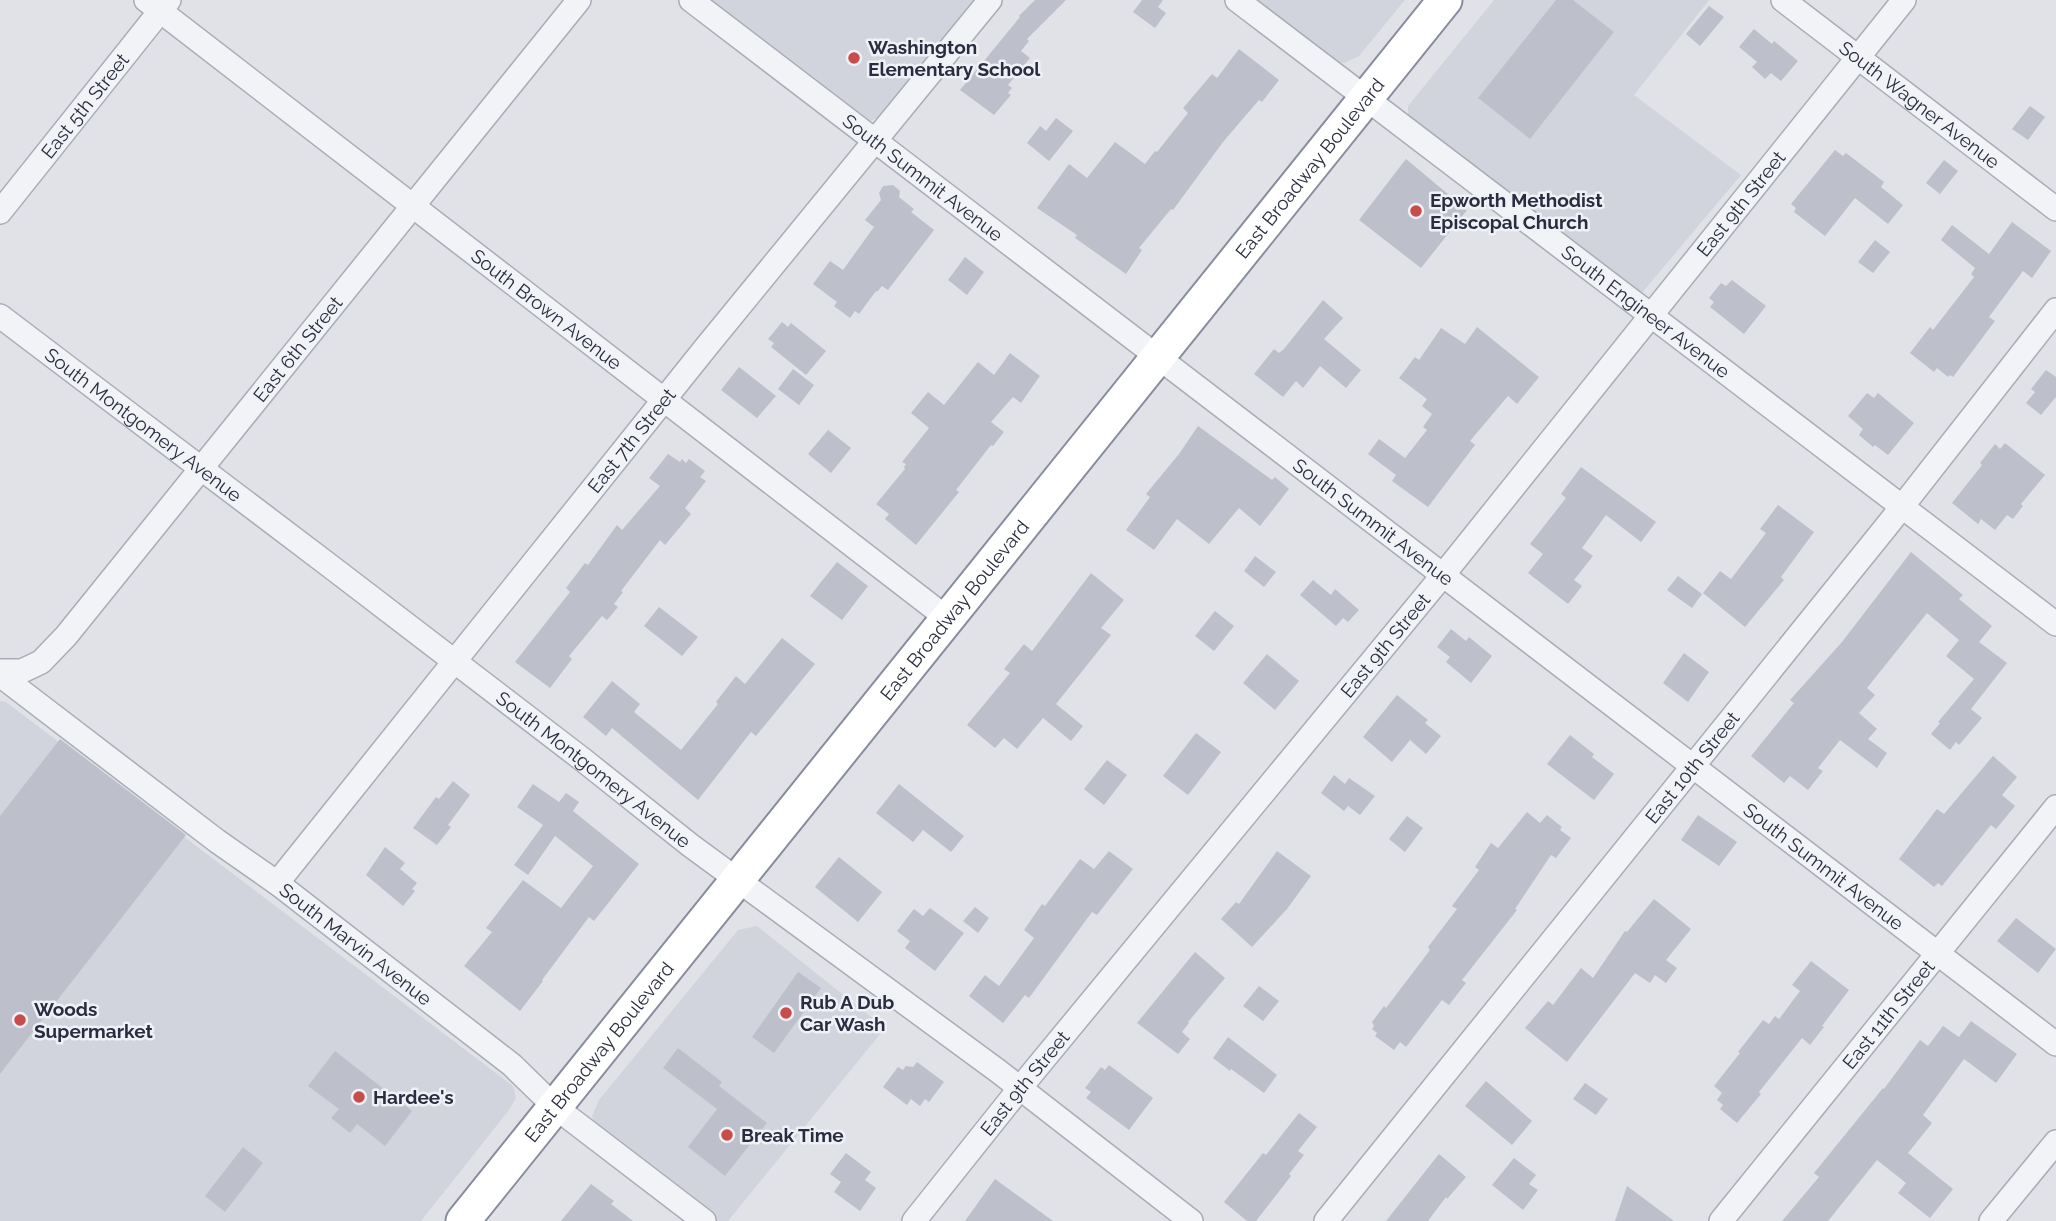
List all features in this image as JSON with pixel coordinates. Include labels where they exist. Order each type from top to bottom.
[{"type":"highway","name":"East Broadway Boulevard","points":[[463,1221],[1445,0]]},
{"type":"street","name":"East 6th Street","points":[[0,673],[22,671],[41,662],[66,636],[579,0]]},
{"type":"street","name":"South Summit Avenue","points":[[691,0],[2056,1044]]},
{"type":"street","name":"East 7th Street","points":[[278,883],[454,661],[990,0]]},
{"type":"street","name":"South Engineer Avenue","points":[[1237,0],[2056,624]]},
{"type":"street","name":"South Wagner Avenue","points":[[1783,0],[2056,209]]},
{"type":"street","name":"East 9th Street","points":[[914,1221],[1020,1088],[1443,575],[1904,0]]},
{"type":"street","name":"South Brown Avenue","points":[[159,4],[414,206],[948,619]]},
{"type":"street","name":"East 5th Street","points":[[0,212],[159,4]]},
{"type":"street","name":"East 10th Street","points":[[1326,1221],[1902,507],[2056,310]]},
{"type":"street","name":"South Montgomery Avenue","points":[[0,316],[454,661],[737,881],[892,992],[1191,1221]]},
{"type":"street","name":"South Marvin Avenue","points":[[0,673],[217,841],[278,883],[512,1065],[555,1107],[704,1221]]},
{"type":"street","name":"East 11th Street","points":[[1721,1221],[2056,807]]},
{"type":"street","points":[[1991,1221],[2056,1142]]},
{"type":"shaded area","name":"Washington Elementary School","points":[[702,0],[974,0],[882,116],[870,121],[858,117]]},
{"type":"shaded area","points":[[1248,0],[1405,0],[1359,56],[1344,63],[1329,60]]},
{"type":"shaded area","points":[[1494,0],[1709,0],[1634,95],[1741,175],[1641,294],[1408,123],[1408,106]]},
{"type":"shaded area","points":[[0,701],[6,702],[513,1086],[516,1098],[509,1110],[421,1221],[0,1221]]},
{"type":"shaded area","points":[[757,926],[885,1028],[728,1221],[710,1221],[596,1131],[592,1116],[599,1100],[738,930]]},
{"type":"building","points":[[1035,0],[1066,0],[1027,39],[1029,41],[1021,51],[1030,58],[1008,85],[1012,88],[1008,93],[1011,95],[994,115],[960,90]]},
{"type":"building","points":[[1142,0],[1163,0],[1158,7],[1166,13],[1155,28],[1133,12]]},
{"type":"building","points":[[1556,0],[1573,0],[1614,32],[1530,139],[1478,98]]},
{"type":"building","points":[[1709,6],[1724,17],[1700,46],[1686,34]]},
{"type":"building","points":[[1754,29],[1798,61],[1781,81],[1771,73],[1765,79],[1752,67],[1757,62],[1739,47]]},
{"type":"building","points":[[1239,49],[1279,80],[1262,102],[1259,100],[1223,142],[1173,210],[1171,209],[1139,248],[1142,250],[1126,274],[1075,238],[1077,235],[1037,208],[1069,164],[1087,178],[1115,142],[1145,164],[1188,113],[1183,108],[1212,74],[1217,78]]},
{"type":"building","points":[[2030,106],[2045,117],[2028,140],[2012,129]]},
{"type":"building","points":[[1056,118],[1073,131],[1049,161],[1027,143],[1040,126],[1046,131]]},
{"type":"building","points":[[1835,150],[1843,156],[1846,153],[1884,182],[1881,187],[1903,205],[1888,224],[1855,198],[1825,236],[1794,212],[1796,208],[1791,204]]},
{"type":"building","name":"Epworth Methodist Episcopal Church","points":[[1406,159],[1467,210],[1421,268],[1359,220]]},
{"type":"building","points":[[1944,160],[1958,171],[1940,194],[1926,183]]},
{"type":"building","points":[[893,185],[900,191],[899,197],[914,209],[911,212],[934,230],[888,290],[882,286],[859,314],[855,311],[850,318],[834,306],[837,302],[813,284],[830,261],[843,270],[874,227],[865,220],[881,200],[879,193],[883,186]]},
{"type":"building","points":[[2012,222],[2051,251],[2032,278],[2023,271],[1989,317],[1995,321],[1953,377],[1948,377],[1937,368],[1934,372],[1910,353],[1930,327],[1933,330],[1974,277],[1971,274],[1975,268],[1941,240],[1952,225],[1989,254]]},
{"type":"building","points":[[1875,240],[1890,252],[1873,273],[1858,262]]},
{"type":"building","points":[[965,257],[984,272],[967,295],[948,280]]},
{"type":"building","points":[[1732,280],[1766,306],[1744,334],[1710,307],[1714,302],[1709,298],[1721,283],[1726,286]]},
{"type":"building","points":[[1323,300],[1343,318],[1324,339],[1361,370],[1346,388],[1320,366],[1303,388],[1296,381],[1283,397],[1254,374],[1274,349],[1279,353],[1284,349]]},
{"type":"building","points":[[782,322],[788,327],[791,323],[826,351],[806,375],[771,347],[774,343],[768,339]]},
{"type":"building","points":[[1477,327],[1539,377],[1517,404],[1508,396],[1470,441],[1475,445],[1428,507],[1392,481],[1396,475],[1368,454],[1379,439],[1405,458],[1427,430],[1423,427],[1432,414],[1422,406],[1427,399],[1399,378],[1415,357],[1419,360],[1441,328],[1465,344]]},
{"type":"building","points":[[1010,353],[1040,376],[1021,403],[1013,397],[991,422],[1004,432],[993,446],[991,445],[956,490],[959,492],[916,545],[885,519],[889,514],[876,504],[905,469],[906,464],[902,462],[929,428],[911,413],[928,392],[944,405],[978,362],[994,375]]},
{"type":"building","points":[[739,367],[776,396],[757,418],[721,390]]},
{"type":"building","points":[[793,369],[814,385],[799,405],[778,389]]},
{"type":"building","points":[[2046,370],[2056,377],[2056,397],[2041,415],[2026,403],[2035,392],[2031,389]]},
{"type":"building","points":[[1867,393],[1874,398],[1878,393],[1914,423],[1888,455],[1859,435],[1863,429],[1848,416]]},
{"type":"building","points":[[1198,426],[1272,480],[1275,477],[1289,489],[1260,526],[1239,508],[1209,544],[1177,519],[1154,550],[1126,530],[1150,497],[1146,494]]},
{"type":"building","points":[[828,430],[851,448],[831,473],[808,454]]},
{"type":"building","points":[[2005,443],[2045,475],[2021,504],[2023,506],[2013,519],[2007,515],[1995,530],[1981,519],[1978,524],[1952,503],[1995,444],[2000,449]]},
{"type":"building","points":[[668,454],[680,462],[682,459],[686,463],[689,459],[705,471],[700,477],[706,481],[685,508],[691,514],[665,545],[660,540],[621,591],[623,592],[614,604],[618,607],[607,620],[602,616],[569,656],[572,659],[550,688],[515,662],[570,592],[566,588],[585,563],[588,565],[617,525],[622,530],[660,486],[649,478]]},
{"type":"building","points":[[1581,467],[1656,522],[1641,542],[1606,515],[1582,548],[1593,556],[1574,580],[1582,586],[1568,604],[1528,573],[1543,554],[1530,544],[1566,498],[1561,494]]},
{"type":"building","points":[[1778,505],[1814,532],[1781,577],[1784,580],[1745,627],[1703,593],[1720,571],[1731,579],[1766,533],[1760,529]]},
{"type":"building","points":[[1911,552],[1963,595],[1959,599],[1992,626],[1979,642],[2007,663],[1971,709],[1982,718],[1959,745],[1956,742],[1950,750],[1931,734],[1974,679],[1946,656],[1959,640],[1927,613],[1867,688],[1875,695],[1859,713],[1877,729],[1868,739],[1887,753],[1877,768],[1840,740],[1818,768],[1823,771],[1808,790],[1790,776],[1784,783],[1751,756],[1794,703],[1790,700],[1842,642]]},
{"type":"building","points":[[1255,556],[1276,572],[1264,587],[1244,571]]},
{"type":"building","points":[[837,562],[868,586],[842,620],[810,596]]},
{"type":"building","points":[[1091,573],[1124,600],[1101,628],[1111,635],[1056,704],[1083,726],[1071,741],[1043,718],[1017,749],[1004,738],[995,748],[967,725],[1010,673],[1004,669],[1024,644],[1032,651]]},
{"type":"building","points":[[1678,576],[1702,594],[1692,608],[1667,590]]},
{"type":"building","points":[[1313,580],[1331,595],[1335,589],[1359,610],[1348,622],[1343,618],[1336,626],[1300,595]]},
{"type":"building","points":[[659,607],[698,637],[682,656],[644,626]]},
{"type":"building","points":[[1215,611],[1234,626],[1214,651],[1195,636]]},
{"type":"building","points":[[1451,629],[1466,641],[1469,637],[1492,656],[1471,683],[1446,662],[1450,657],[1437,647]]},
{"type":"building","points":[[782,638],[815,664],[756,736],[751,732],[698,800],[612,728],[606,736],[583,717],[612,681],[640,704],[634,712],[681,750],[718,704],[716,702],[736,676],[745,684]]},
{"type":"building","points":[[1684,653],[1709,672],[1688,702],[1663,683]]},
{"type":"building","points":[[1267,654],[1299,681],[1275,710],[1243,683]]},
{"type":"building","points":[[1397,695],[1428,720],[1425,723],[1441,736],[1426,754],[1410,740],[1392,762],[1363,737]]},
{"type":"building","points":[[1196,733],[1221,752],[1188,795],[1163,776]]},
{"type":"building","points":[[1570,735],[1614,774],[1594,800],[1547,764]]},
{"type":"building","points":[[60,739],[186,835],[0,1074],[0,816]]},
{"type":"building","points":[[1993,756],[2017,777],[2002,795],[2015,806],[1996,829],[1991,825],[1942,886],[1938,883],[1934,887],[1899,859],[1937,809],[1944,814]]},
{"type":"building","points":[[1107,760],[1127,775],[1104,805],[1084,789]]},
{"type":"building","points":[[1334,775],[1345,784],[1349,778],[1375,796],[1360,815],[1348,806],[1344,811],[1321,793]]},
{"type":"building","points":[[453,781],[470,795],[437,845],[413,828],[436,797],[439,799]]},
{"type":"building","points":[[533,784],[559,802],[566,793],[579,802],[573,811],[639,864],[594,921],[589,917],[520,1011],[464,966],[492,932],[486,928],[523,880],[561,908],[593,866],[555,836],[528,875],[514,865],[543,825],[517,807]]},
{"type":"building","points":[[899,784],[964,836],[951,852],[923,830],[913,842],[876,813]]},
{"type":"building","points":[[1527,812],[1540,823],[1547,815],[1571,838],[1556,858],[1551,855],[1515,909],[1517,910],[1462,980],[1466,983],[1449,1005],[1442,1000],[1406,1047],[1400,1042],[1394,1050],[1375,1036],[1377,1033],[1372,1029],[1372,1022],[1384,1006],[1386,1008],[1430,950],[1428,947],[1457,909],[1452,906],[1479,870],[1475,867],[1491,843],[1498,848]]},
{"type":"building","points":[[1698,815],[1737,842],[1719,866],[1681,840]]},
{"type":"building","points":[[1407,816],[1423,828],[1405,852],[1389,839]]},
{"type":"building","points":[[385,847],[405,863],[400,869],[417,883],[412,889],[415,891],[403,906],[366,875]]},
{"type":"building","points":[[1109,851],[1133,869],[1097,915],[1092,912],[1029,998],[1025,995],[1003,1023],[969,996],[985,975],[999,986],[1034,938],[1024,930],[1080,859],[1094,869]]},
{"type":"building","points":[[1277,851],[1311,876],[1287,909],[1252,947],[1221,919],[1236,902],[1239,904]]},
{"type":"building","points":[[839,857],[882,892],[858,922],[815,887]]},
{"type":"building","points":[[1654,899],[1691,929],[1666,960],[1677,968],[1666,983],[1655,975],[1650,983],[1635,973],[1567,1062],[1525,1028],[1548,1001],[1553,1005],[1581,968],[1593,978],[1625,931],[1627,932]]},
{"type":"building","points":[[975,907],[989,918],[978,933],[963,921]]},
{"type":"building","points":[[930,908],[964,933],[935,971],[905,948],[910,941],[897,931],[914,909],[923,916]]},
{"type":"building","points":[[2016,918],[2056,949],[2038,973],[1997,941]]},
{"type":"building","points":[[1195,952],[1225,978],[1188,1022],[1182,1032],[1190,1039],[1178,1054],[1137,1023]]},
{"type":"building","points":[[1811,961],[1849,990],[1810,1045],[1802,1038],[1737,1123],[1720,1109],[1723,1105],[1717,1100],[1722,1093],[1714,1086],[1763,1020],[1769,1024],[1775,1016],[1779,1019],[1800,991],[1792,985]]},
{"type":"building","name":"Rub A Dub Car Wash","points":[[798,972],[821,988],[774,1053],[752,1037]]},
{"type":"building","points":[[1259,986],[1279,1001],[1263,1021],[1243,1006]]},
{"type":"building","points":[[1971,1021],[2017,1054],[1996,1083],[1964,1059],[1923,1115],[1932,1123],[1908,1153],[1953,1189],[1930,1218],[1898,1193],[1906,1183],[1877,1160],[1828,1221],[1782,1221],[1819,1177],[1814,1173],[1884,1089],[1920,1040],[1928,1046],[1943,1026],[1959,1037]]},
{"type":"building","points":[[1228,1037],[1277,1075],[1264,1093],[1213,1058]]},
{"type":"building","name":"Break Time","points":[[678,1048],[722,1082],[719,1086],[767,1123],[725,1176],[688,1147],[717,1109],[663,1068]]},
{"type":"building","name":"Hardee's","points":[[335,1051],[412,1111],[385,1146],[357,1124],[350,1133],[331,1118],[339,1109],[308,1086]]},
{"type":"building","points":[[917,1062],[944,1082],[929,1102],[925,1099],[920,1106],[911,1099],[907,1105],[883,1087],[898,1067],[903,1070],[906,1066],[913,1067]]},
{"type":"building","points":[[1109,1065],[1153,1098],[1129,1130],[1086,1098],[1091,1092],[1085,1088],[1101,1067],[1105,1070]]},
{"type":"building","points":[[1486,1081],[1532,1121],[1512,1145],[1465,1106]]},
{"type":"building","points":[[1585,1083],[1608,1099],[1596,1115],[1573,1099]]},
{"type":"building","points":[[1299,1113],[1317,1127],[1298,1151],[1304,1155],[1256,1221],[1247,1221],[1224,1202]]},
{"type":"building","points":[[243,1147],[263,1163],[225,1212],[205,1196]]},
{"type":"building","points":[[846,1153],[871,1172],[865,1180],[876,1188],[860,1211],[834,1192],[841,1182],[830,1174]]},
{"type":"building","points":[[1439,1154],[1466,1177],[1428,1221],[1386,1221]]},
{"type":"building","points":[[1514,1158],[1536,1175],[1529,1184],[1538,1190],[1523,1210],[1492,1185]]},
{"type":"building","points":[[995,1179],[1053,1221],[965,1221]]},
{"type":"building","points":[[591,1184],[614,1201],[611,1204],[633,1221],[561,1221]]},
{"type":"building","points":[[1627,1186],[1674,1221],[1615,1221]]},
{"type":"place","name":"Washington Elementary School","points":[[854,58]]},
{"type":"place","name":"Epworth Methodist Episcopal Church","points":[[1416,211]]},
{"type":"place","name":"Rub A Dub Car Wash","points":[[786,1013]]},
{"type":"place","name":"Woods Supermarket","points":[[20,1020]]},
{"type":"place","name":"Hardee's","points":[[359,1097]]},
{"type":"place","name":"Break Time","points":[[727,1135]]}]
